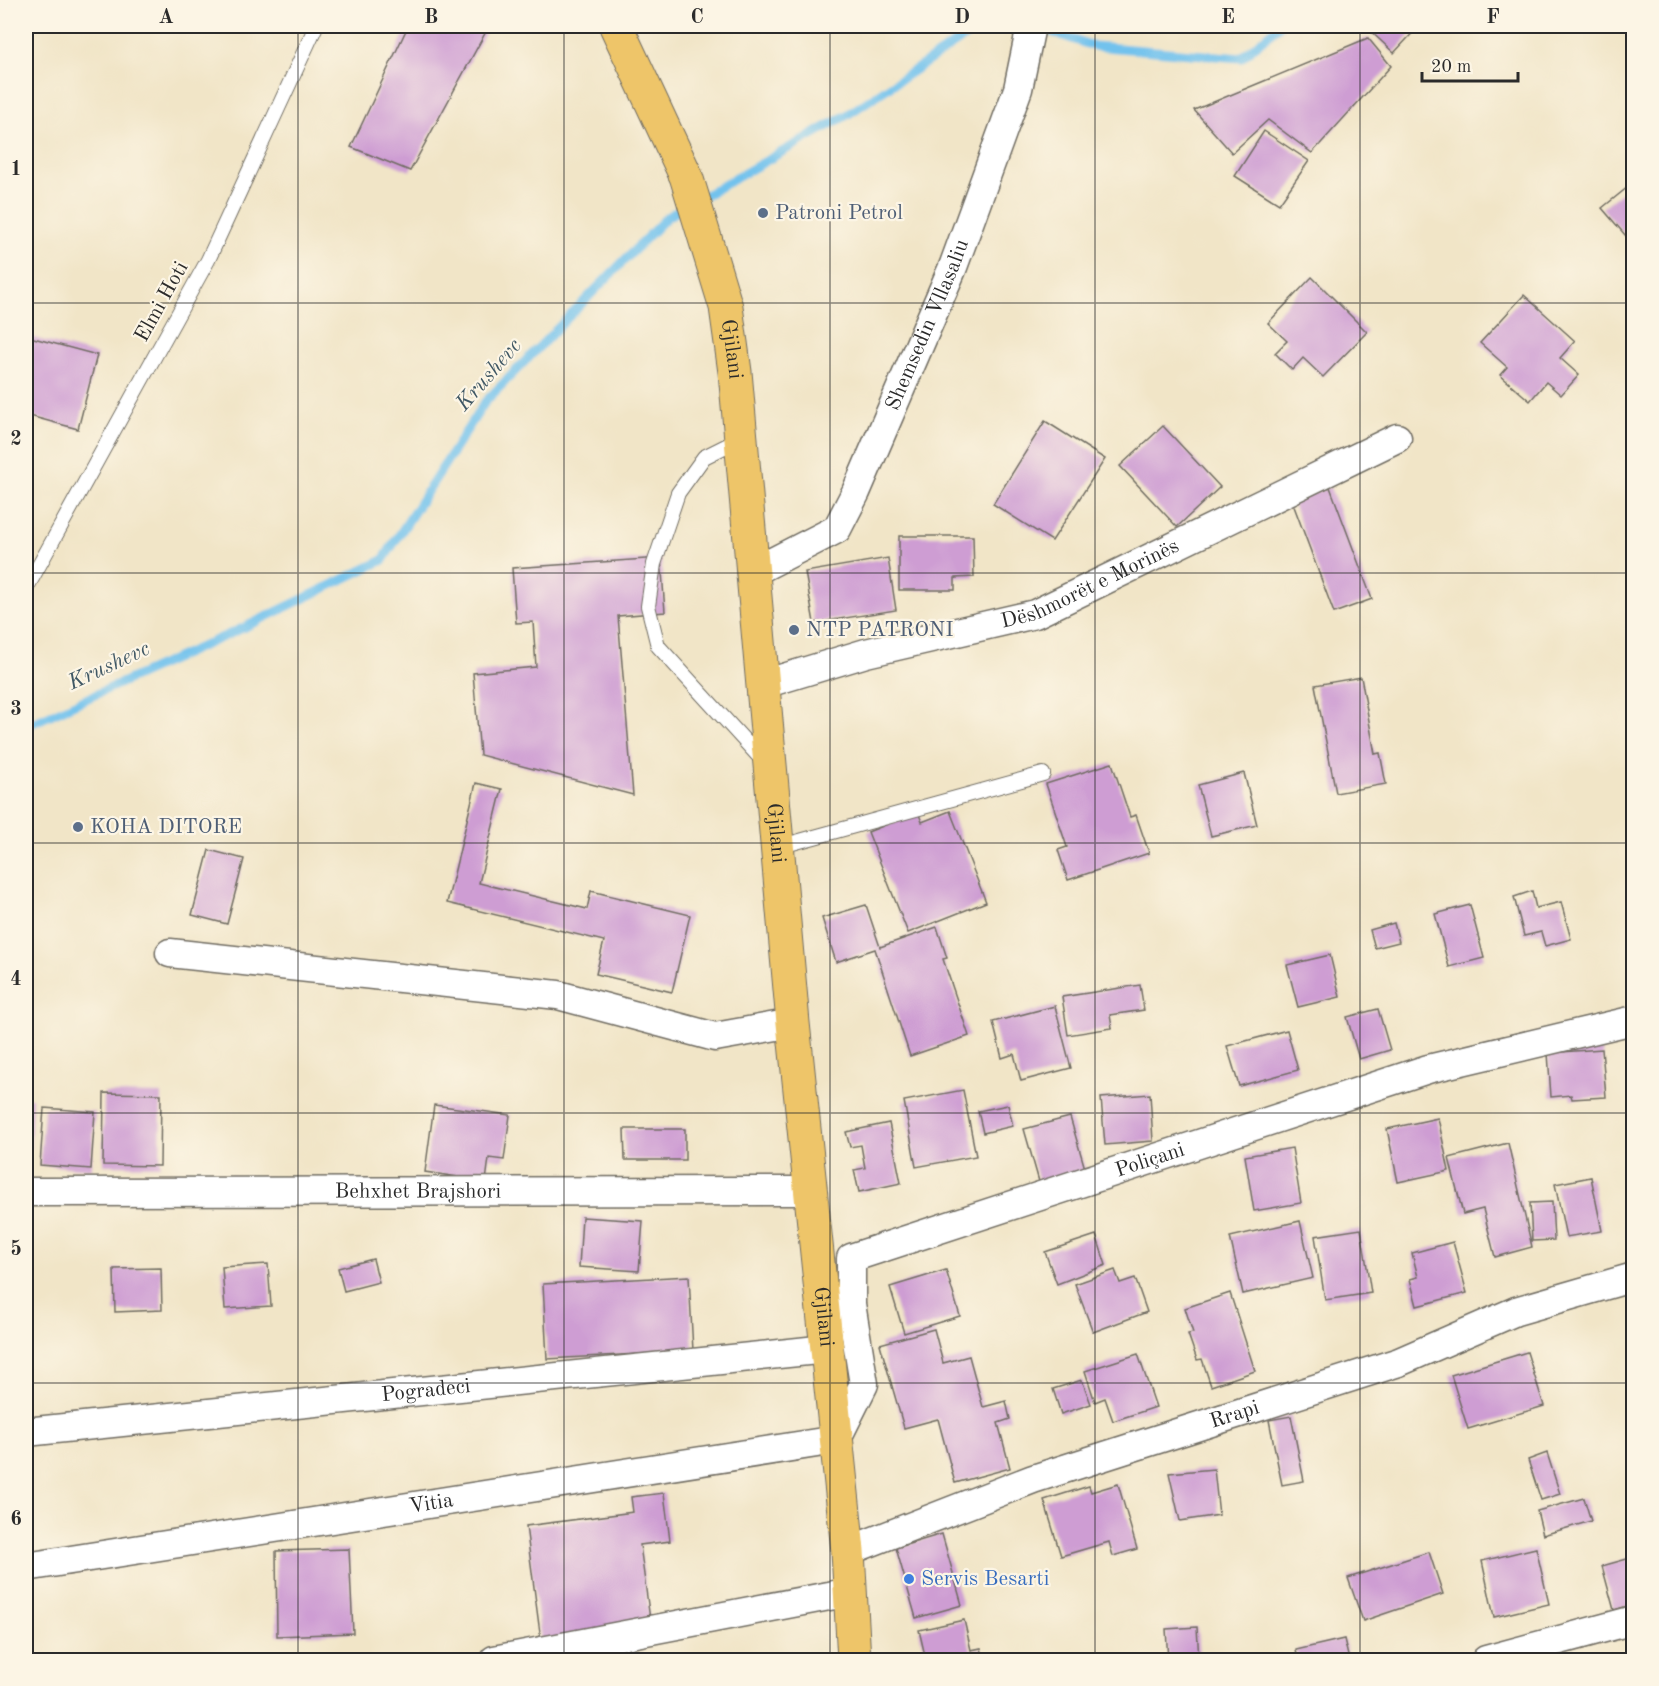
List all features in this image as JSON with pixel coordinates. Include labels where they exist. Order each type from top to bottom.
[{"type":"main road","name":"Gjilani","points":[[616,26],[686,176],[714,260],[726,307],[742,438],[751,573],[764,684],[793,1023],[848,1551],[854,1660]]},
{"type":"street","name":"Shemsedin Vllasaliu","points":[[751,573],[837,529],[856,492],[953,267],[1014,99],[1029,37]]},
{"type":"street","name":"Dëshmorët e Morinës","points":[[764,684],[866,653],[1035,614],[1397,438]]},
{"type":"street","points":[[170,953],[558,995],[715,1037],[793,1023]]},
{"type":"street","name":"Poliçani","points":[[836,1440],[864,1384],[851,1304],[851,1258],[1428,1069],[1634,1020]]},
{"type":"street","name":"Behxhet Brajshori","points":[[26,1192],[810,1191]]},
{"type":"street","name":"Rrapi","points":[[848,1551],[1033,1479],[1399,1362],[1516,1311],[1627,1279]]},
{"type":"street","name":"Pogradeci","points":[[26,1432],[827,1349]]},
{"type":"street","name":"Vitia","points":[[26,1567],[836,1440]]},
{"type":"street","points":[[494,1660],[850,1592]]},
{"type":"street","points":[[1486,1660],[1634,1620]]},
{"type":"lane","name":"Elmi Hoti","points":[[26,589],[208,260],[316,26]]},
{"type":"lane","points":[[742,438],[704,457],[678,493],[654,564],[648,606],[658,646],[772,771]]},
{"type":"lane","points":[[778,847],[1043,774]]},
{"type":"building","points":[[408,26],[489,26],[410,171],[351,147]]},
{"type":"building","points":[[1365,26],[1419,26],[1394,53]]},
{"type":"building","points":[[1368,38],[1391,66],[1312,153],[1268,120],[1232,153],[1194,110]]},
{"type":"building","points":[[1264,131],[1309,161],[1279,204],[1235,176]]},
{"type":"building","points":[[1628,187],[1634,193],[1634,230],[1626,236],[1602,208]]},
{"type":"building","points":[[1312,277],[1367,332],[1323,377],[1303,358],[1292,370],[1275,353],[1287,341],[1268,323]]},
{"type":"building","points":[[1524,295],[1575,341],[1560,358],[1579,375],[1561,395],[1546,382],[1530,401],[1500,375],[1507,367],[1480,343]]},
{"type":"building","points":[[26,336],[97,355],[78,429],[26,415]]},
{"type":"building","points":[[1045,421],[1105,459],[1052,541],[993,504]]},
{"type":"building","points":[[1163,426],[1220,487],[1177,527],[1120,466]]},
{"type":"building","points":[[1330,487],[1372,599],[1334,613],[1292,501]]},
{"type":"building","points":[[899,536],[973,536],[974,577],[955,578],[955,590],[899,590]]},
{"type":"building","points":[[661,558],[665,612],[618,616],[633,795],[480,755],[473,673],[536,667],[533,622],[516,623],[512,568]]},
{"type":"building","points":[[888,558],[896,610],[814,623],[805,572]]},
{"type":"building","points":[[1361,677],[1375,754],[1380,753],[1386,784],[1336,793],[1315,685]]},
{"type":"building","points":[[1112,763],[1130,817],[1136,815],[1149,853],[1068,880],[1058,850],[1067,847],[1046,784]]},
{"type":"building","points":[[1244,773],[1257,825],[1211,836],[1198,785]]},
{"type":"building","points":[[476,783],[502,789],[479,883],[587,909],[591,891],[690,915],[672,992],[596,974],[604,941],[447,903]]},
{"type":"building","points":[[950,811],[986,902],[908,933],[868,832],[918,812],[922,822]]},
{"type":"building","points":[[209,850],[244,859],[227,924],[192,915]]},
{"type":"building","points":[[1532,891],[1536,908],[1561,902],[1571,939],[1545,946],[1541,932],[1524,936],[1514,897]]},
{"type":"building","points":[[866,905],[880,947],[937,927],[947,958],[943,959],[969,1036],[910,1056],[875,949],[836,962],[822,918]]},
{"type":"building","points":[[1470,905],[1484,958],[1449,967],[1435,914]]},
{"type":"building","points":[[1394,923],[1399,942],[1375,948],[1370,930]]},
{"type":"building","points":[[1330,955],[1340,997],[1298,1007],[1287,965]]},
{"type":"building","points":[[1140,985],[1144,1010],[1110,1015],[1112,1028],[1068,1035],[1062,997]]},
{"type":"building","points":[[1055,1006],[1071,1068],[1021,1081],[1014,1054],[1002,1058],[993,1022]]},
{"type":"building","points":[[1378,1009],[1390,1050],[1359,1059],[1347,1017]]},
{"type":"building","points":[[1287,1030],[1298,1070],[1239,1086],[1227,1046]]},
{"type":"building","points":[[1602,1049],[1606,1097],[1572,1099],[1571,1095],[1551,1097],[1548,1053]]},
{"type":"building","points":[[963,1090],[976,1156],[916,1167],[904,1101]]},
{"type":"building","points":[[104,1093],[161,1094],[160,1166],[103,1165]]},
{"type":"building","points":[[1150,1094],[1153,1141],[1105,1145],[1101,1098]]},
{"type":"building","points":[[26,1098],[32,1098],[30,1149],[26,1149]]},
{"type":"building","points":[[434,1105],[510,1115],[504,1160],[489,1158],[486,1181],[425,1172]]},
{"type":"building","points":[[1008,1105],[1013,1126],[983,1133],[978,1111]]},
{"type":"building","points":[[44,1108],[95,1112],[91,1169],[40,1165]]},
{"type":"building","points":[[1070,1117],[1086,1172],[1040,1185],[1024,1129]]},
{"type":"building","points":[[1438,1118],[1449,1171],[1398,1182],[1387,1129]]},
{"type":"building","points":[[889,1123],[901,1183],[859,1192],[854,1170],[865,1168],[861,1145],[850,1147],[846,1132]]},
{"type":"building","points":[[624,1129],[685,1129],[685,1160],[625,1160]]},
{"type":"building","points":[[1508,1143],[1532,1247],[1495,1257],[1483,1209],[1463,1214],[1449,1158]]},
{"type":"building","points":[[1292,1148],[1301,1203],[1254,1211],[1245,1156]]},
{"type":"building","points":[[1591,1177],[1602,1231],[1566,1237],[1555,1184]]},
{"type":"building","points":[[1552,1202],[1554,1240],[1532,1241],[1530,1203]]},
{"type":"building","points":[[582,1217],[643,1221],[639,1271],[579,1267]]},
{"type":"building","points":[[1300,1221],[1313,1278],[1243,1294],[1230,1237]]},
{"type":"building","points":[[1361,1229],[1371,1293],[1325,1300],[1315,1236]]},
{"type":"building","points":[[1096,1235],[1106,1265],[1057,1284],[1045,1252]]},
{"type":"building","points":[[1453,1242],[1467,1293],[1417,1306],[1410,1279],[1418,1277],[1412,1253]]},
{"type":"building","points":[[373,1259],[379,1282],[344,1291],[338,1268]]},
{"type":"building","points":[[268,1264],[271,1306],[225,1309],[222,1267]]},
{"type":"building","points":[[161,1268],[162,1310],[115,1312],[114,1269]]},
{"type":"building","points":[[946,1270],[960,1316],[904,1333],[890,1287]]},
{"type":"building","points":[[1115,1270],[1120,1283],[1135,1278],[1147,1312],[1093,1332],[1075,1284]]},
{"type":"building","points":[[689,1276],[693,1351],[547,1359],[543,1284]]},
{"type":"building","points":[[1230,1293],[1255,1371],[1211,1386],[1202,1359],[1197,1360],[1188,1334],[1193,1333],[1185,1308]]},
{"type":"building","points":[[934,1329],[943,1363],[969,1356],[983,1407],[1006,1401],[1010,1419],[998,1423],[1010,1468],[955,1483],[938,1419],[904,1428],[880,1344]]},
{"type":"building","points":[[1527,1352],[1544,1406],[1468,1429],[1451,1375]]},
{"type":"building","points":[[1138,1354],[1156,1407],[1113,1421],[1105,1398],[1095,1402],[1085,1371]]},
{"type":"building","points":[[1082,1380],[1091,1404],[1061,1414],[1053,1389]]},
{"type":"building","points":[[1291,1416],[1304,1481],[1282,1485],[1269,1420]]},
{"type":"building","points":[[1547,1453],[1560,1494],[1541,1500],[1528,1460]]},
{"type":"building","points":[[1214,1469],[1219,1515],[1180,1521],[1169,1473]]},
{"type":"building","points":[[1118,1484],[1137,1549],[1113,1556],[1109,1542],[1061,1556],[1044,1500],[1089,1486],[1091,1492]]},
{"type":"building","points":[[664,1493],[670,1541],[640,1545],[651,1627],[541,1641],[526,1526],[633,1512],[631,1497]]},
{"type":"building","points":[[1584,1498],[1591,1521],[1543,1535],[1537,1511]]},
{"type":"building","points":[[942,1534],[962,1605],[916,1618],[896,1548]]},
{"type":"building","points":[[1536,1548],[1549,1604],[1494,1617],[1482,1561]]},
{"type":"building","points":[[349,1549],[353,1633],[277,1636],[276,1551]]},
{"type":"building","points":[[1429,1552],[1443,1594],[1363,1621],[1348,1578]]},
{"type":"building","points":[[1634,1557],[1634,1604],[1614,1610],[1602,1566]]},
{"type":"building","points":[[964,1620],[971,1650],[981,1648],[984,1660],[926,1660],[919,1630]]},
{"type":"building","points":[[1197,1627],[1199,1660],[1168,1660],[1166,1629]]},
{"type":"building","points":[[1344,1639],[1349,1660],[1298,1660],[1296,1650]]},
{"type":"waterway","name":"Krushevc","points":[[26,726],[245,627],[383,560],[485,402],[667,217],[847,115],[981,26]]},
{"type":"waterway","name":"Krushevc","points":[[1034,26],[1093,46],[1241,58],[1279,26]]},
{"type":"place","name":"Patroni Petrol","points":[[763,213]]},
{"type":"place","name":"NTP PATRONI","points":[[794,630]]},
{"type":"place","name":"KOHA DITORE","points":[[78,827]]},
{"type":"place","name":"Servis Besarti","points":[[909,1579]]}]
